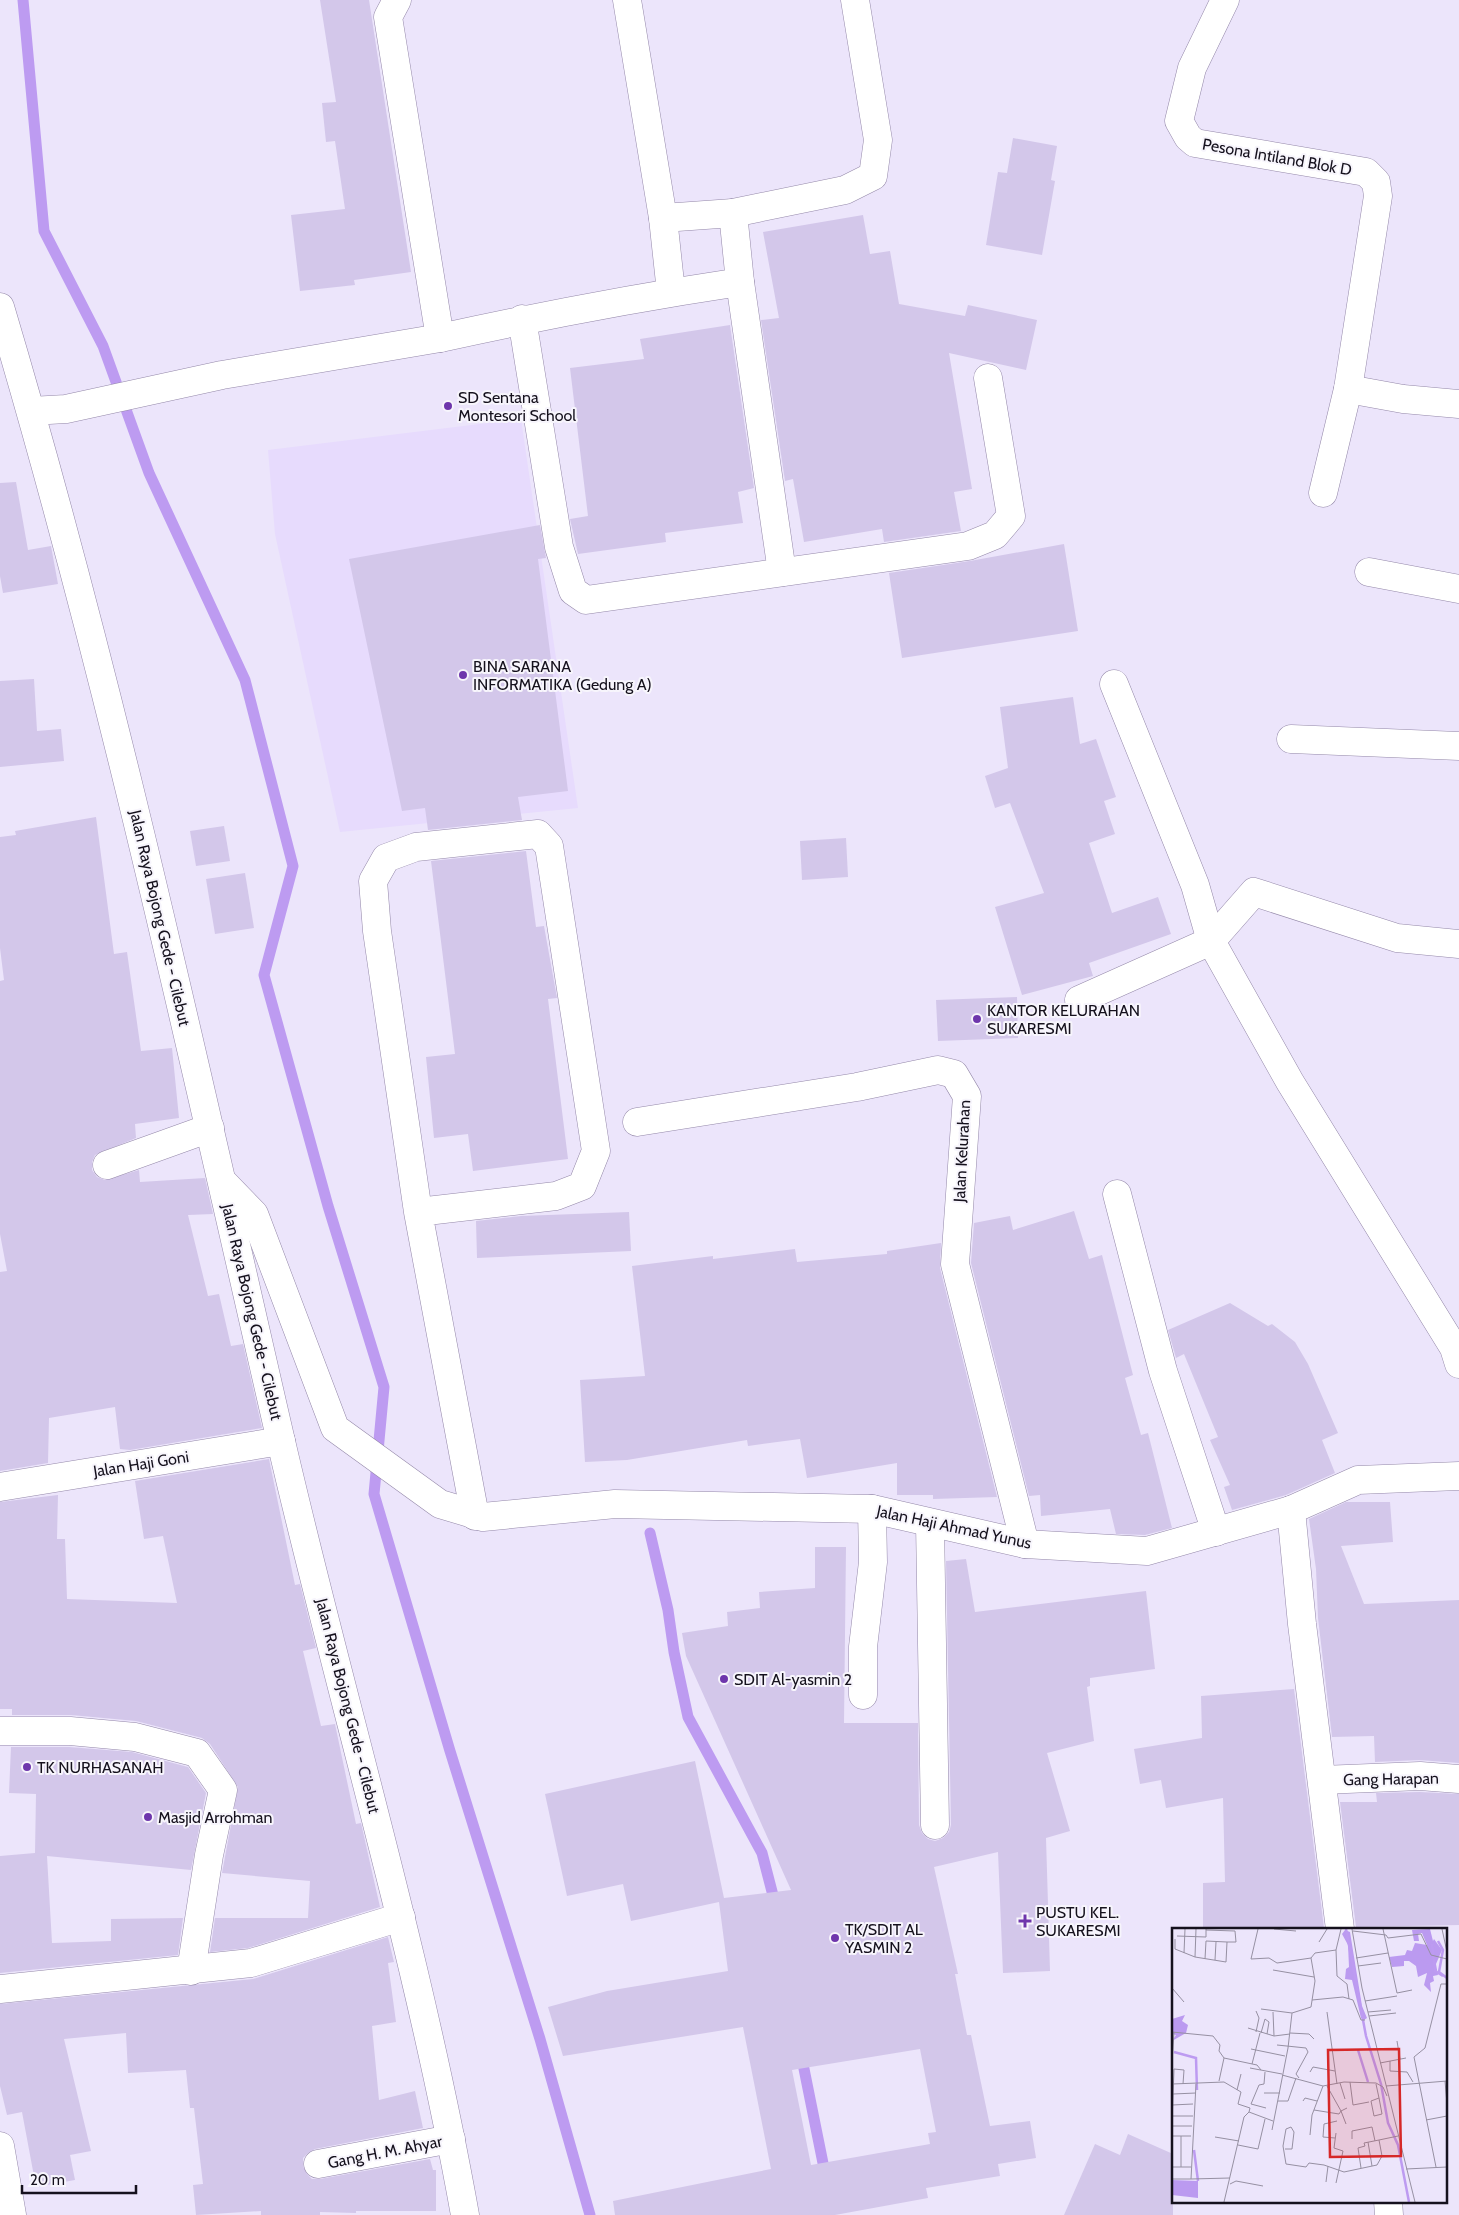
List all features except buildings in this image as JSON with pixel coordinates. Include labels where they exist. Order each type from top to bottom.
[{"type":"street","points":[[397,0],[388,17],[440,338]]},
{"type":"street","points":[[627,0],[662,218],[671,292]]},
{"type":"street","points":[[662,218],[734,213],[845,190],[873,176],[878,140],[855,0]]},
{"type":"street","name":"Pesona Intiland Blok D","points":[[1225,0],[1192,68],[1179,121],[1188,137],[1195,143],[1366,172],[1376,182],[1378,196],[1348,389],[1323,493]]},
{"type":"street","points":[[734,213],[740,282],[782,572]]},
{"type":"street","points":[[31,411],[66,409],[222,375],[440,338],[522,320],[671,292],[740,282]]},
{"type":"street","name":"Jalan Raya Bojong Gede - Cilebut","points":[[0,307],[31,411],[125,774],[224,1182],[281,1441],[401,1916],[451,2139],[465,2215]]},
{"type":"street","points":[[522,320],[559,547],[573,591],[586,600],[968,546],[995,535],[1011,516],[988,378]]},
{"type":"street","points":[[1348,389],[1404,399],[1459,404]]},
{"type":"street","points":[[1369,572],[1459,588]]},
{"type":"street","points":[[1114,684],[1195,885],[1211,941],[1290,1082],[1454,1348],[1459,1364]]},
{"type":"street","points":[[1291,740],[1459,746]]},
{"type":"street","points":[[418,1212],[556,1196],[582,1186],[596,1151],[549,846],[538,834],[416,847],[386,858],[373,881],[377,931],[418,1212],[475,1516]]},
{"type":"street","points":[[1079,1000],[1211,941],[1254,892],[1396,938],[1459,944]]},
{"type":"street","name":"Jalan Kelurahan","points":[[637,1122],[857,1087],[938,1070],[954,1074],[967,1096],[955,1264],[1025,1544]]},
{"type":"street","points":[[107,1165],[210,1128]]},
{"type":"street","name":"Jalan Haji Ahmad Yunus","points":[[224,1182],[254,1214],[335,1428],[440,1504],[475,1516],[483,1517],[615,1504],[872,1510],[1025,1544],[1147,1551],[1291,1510],[1358,1480],[1459,1476]]},
{"type":"street","points":[[1117,1194],[1162,1371],[1216,1532]]},
{"type":"street","name":"Jalan Haji Goni","points":[[0,1487],[281,1441]]},
{"type":"street","points":[[863,1695],[863,1647],[873,1562],[872,1510]]},
{"type":"street","points":[[1291,1510],[1302,1624],[1340,1928]]},
{"type":"street","points":[[930,1523],[935,1825]]},
{"type":"street","points":[[0,1731],[70,1731],[135,1738],[197,1753],[224,1790],[209,1855],[192,1971]]},
{"type":"street","name":"Gang Harapan","points":[[1322,1780],[1420,1776],[1459,1779]]},
{"type":"street","points":[[0,1989],[192,1971],[251,1963],[401,1916]]},
{"type":"street","name":"Gang H. M. Ahyar","points":[[318,2164],[451,2139]]},
{"type":"street","points":[[0,2146],[12,2215]]},
{"type":"street","points":[[1388,2202],[1389,2215]]},
{"type":"shaded area","points":[[521,419],[578,808],[340,832],[275,534],[268,450]]},
{"type":"waterway","points":[[23,0],[44,231],[103,346],[149,473],[245,680],[293,866],[264,975],[328,1206],[384,1387],[374,1494],[450,1751],[540,2039],[590,2215]]},
{"type":"waterway","points":[[650,1533],[668,1610],[674,1652],[688,1717],[762,1853],[776,1907]]},
{"type":"waterway","points":[[801,2054],[826,2178]]},
{"type":"place","name":"SD Sentana Montesori School","points":[[448,406]]},
{"type":"place","name":"BINA SARANA INFORMATIKA (Gedung A)","points":[[463,675]]},
{"type":"place","name":"KANTOR KELURAHAN SUKARESMI","points":[[977,1019]]},
{"type":"place","name":"SDIT Al-yasmin 2","points":[[724,1679]]},
{"type":"place","name":"TK NURHASANAH","points":[[27,1767]]},
{"type":"place","name":"Masjid Arrohman","points":[[148,1817]]},
{"type":"place","name":"PUSTU KEL. SUKARESMI","points":[[1025,1921]]},
{"type":"place","name":"TK/SDIT AL YASMIN 2","points":[[835,1938]]}]
